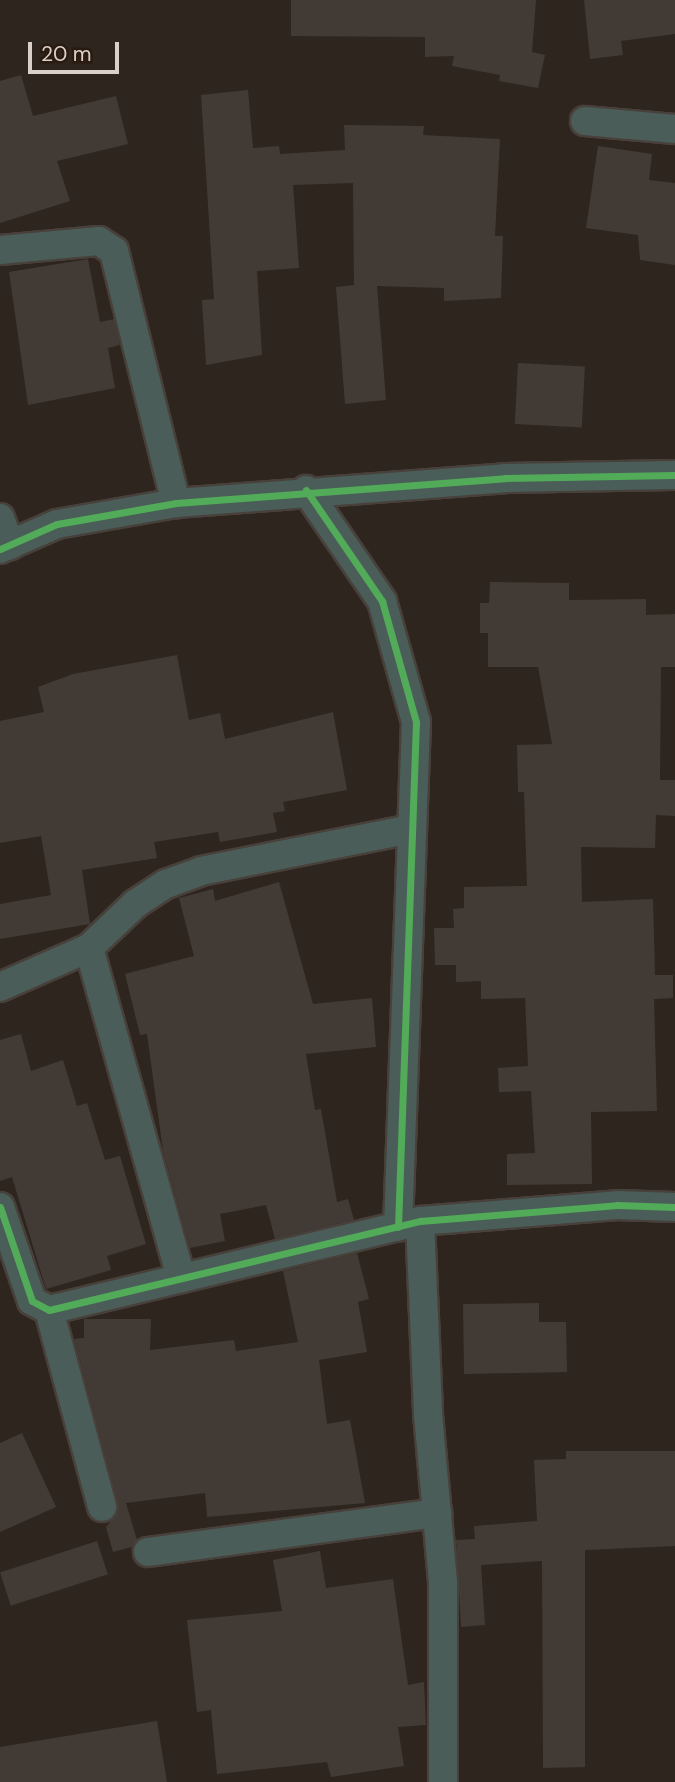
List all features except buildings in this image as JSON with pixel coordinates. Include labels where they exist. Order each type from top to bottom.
[{"type":"street","points":[[585,121],[675,128]]},
{"type":"street","points":[[0,250],[99,241],[114,251],[176,503]]},
{"type":"street","points":[[0,518],[5,547],[57,524],[176,503],[306,490],[675,475]]},
{"type":"street","points":[[306,490],[382,601],[416,722],[411,829],[409,1224],[443,1582],[438,1781]]},
{"type":"street","points":[[0,987],[89,948],[135,904],[166,884],[201,872],[411,829]]},
{"type":"street","points":[[89,948],[181,1278]]},
{"type":"street","points":[[0,1207],[32,1301],[49,1310],[409,1224],[617,1205],[675,1207]]},
{"type":"street","points":[[49,1310],[102,1507]]},
{"type":"street","points":[[148,1552],[437,1513]]},
{"type":"cycle path","points":[[0,549],[57,524],[176,503],[505,478],[675,475]]},
{"type":"cycle path","points":[[306,490],[382,601],[416,722],[398,1227]]},
{"type":"cycle path","points":[[0,1207],[32,1301],[49,1310],[420,1221],[617,1205],[675,1207]]}]
